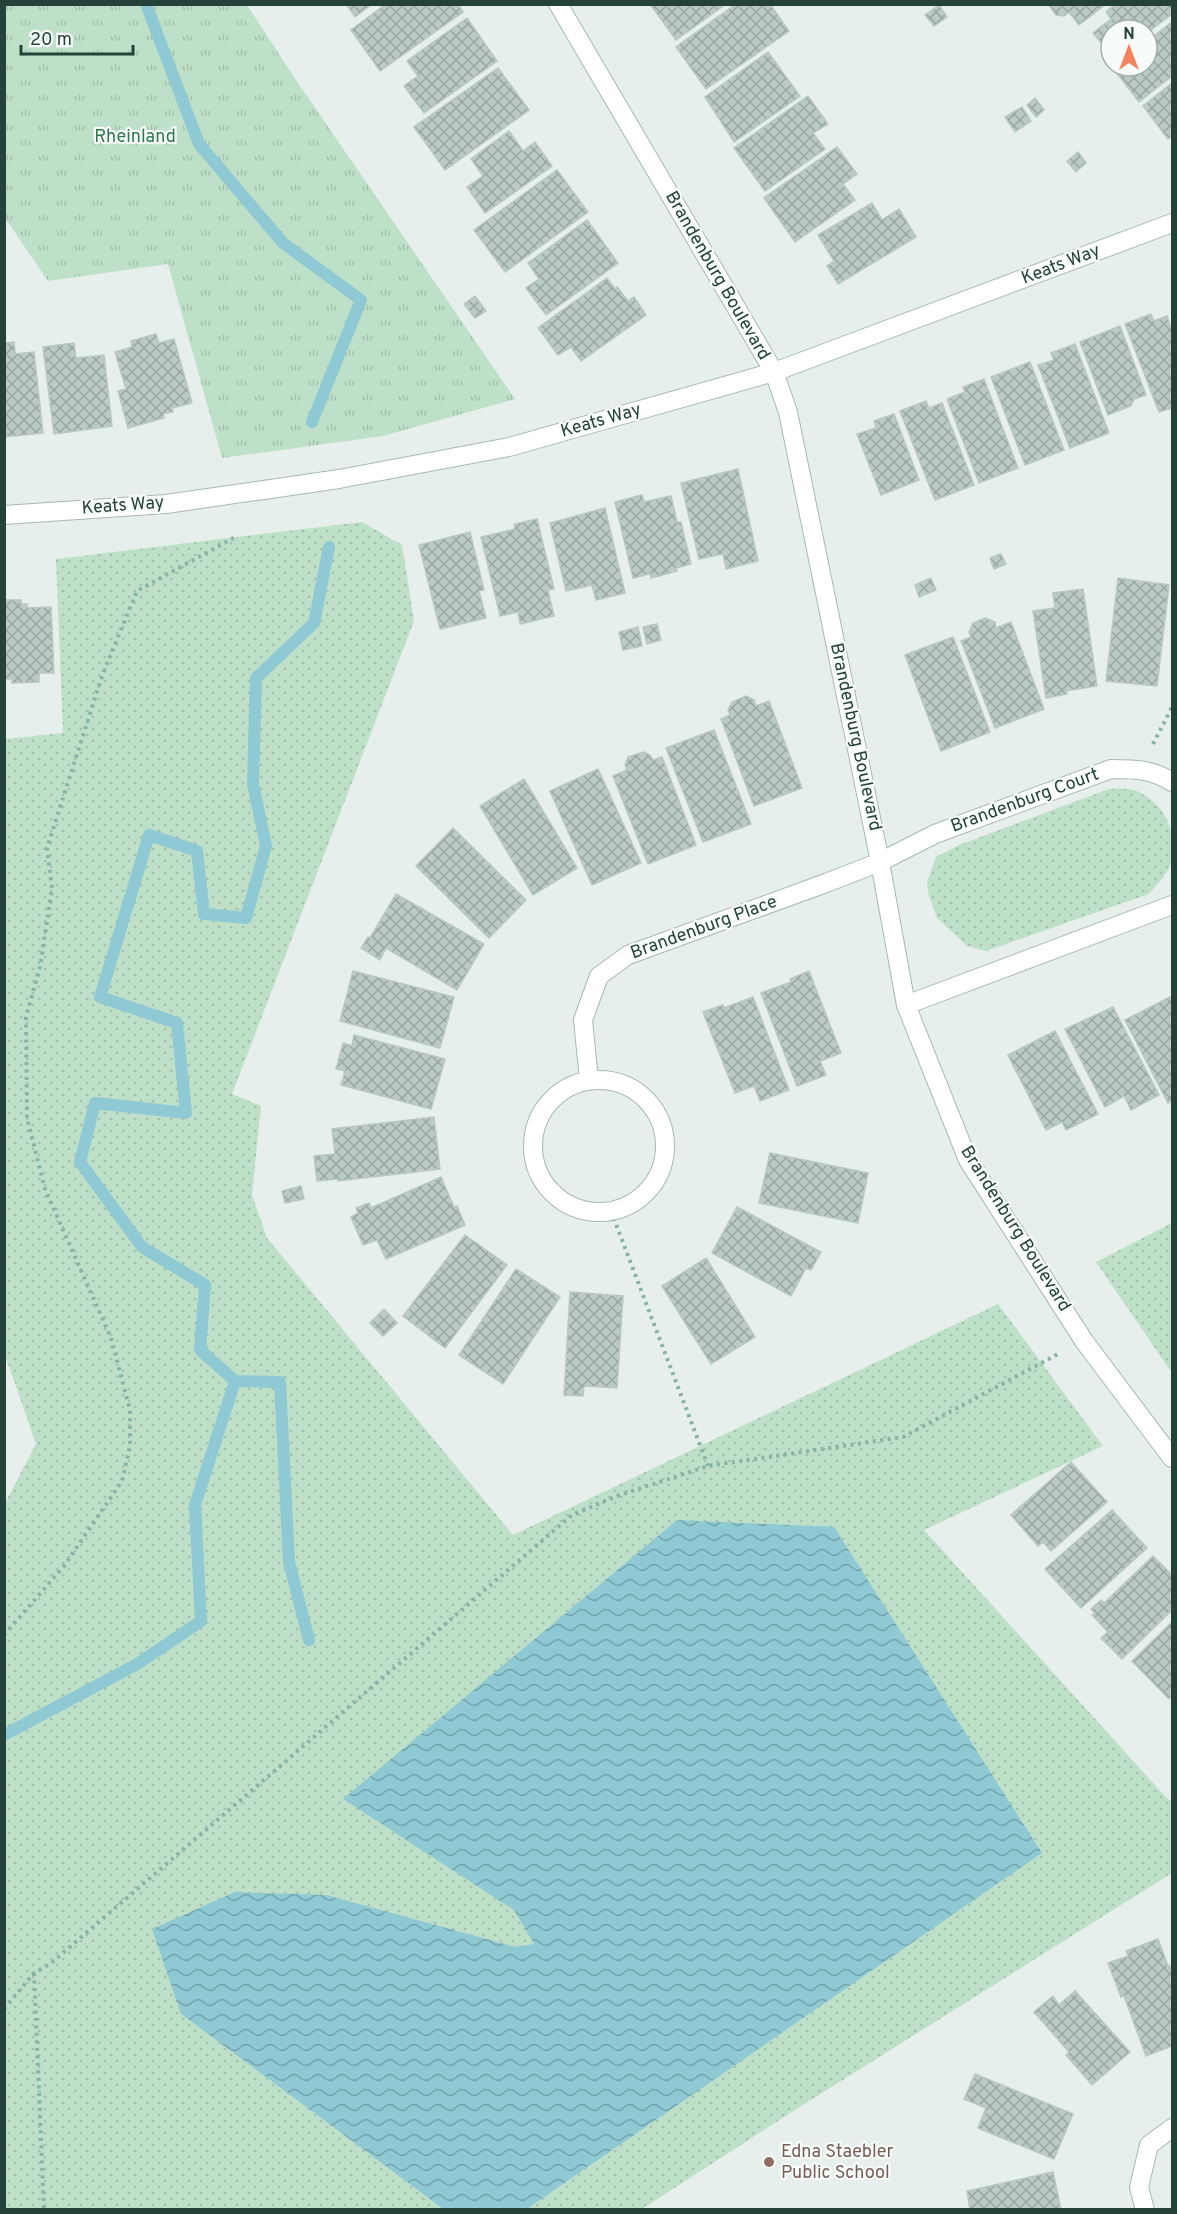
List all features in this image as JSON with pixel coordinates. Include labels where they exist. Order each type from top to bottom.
[{"type":"street","name":"Brandenburg Boulevard","points":[[558,4],[774,372],[788,412],[880,862],[906,1005],[968,1160],[1084,1341],[1173,1458]]},
{"type":"street","name":"Keats Way","points":[[4,515],[166,504],[350,477],[509,447],[774,372],[1173,223]]},
{"type":"street","name":"Brandenburg Court","points":[[880,862],[935,834],[1111,769],[1140,769],[1160,774],[1173,782]]},
{"type":"street","name":"Brandenburg Place","points":[[589,1080],[583,1020],[599,976],[628,954],[880,862]]},
{"type":"street","points":[[906,1005],[1173,905]]},
{"type":"street","points":[[589,1080],[612,1081],[633,1090],[650,1105],[662,1124],[666,1147],[661,1169],[650,1189],[632,1203],[611,1211],[590,1212],[569,1206],[553,1194],[540,1177],[533,1157],[533,1136],[540,1116],[552,1099],[569,1086],[589,1080]]},
{"type":"street","points":[[1145,2210],[1139,2187],[1149,2145],[1173,2128]]},
{"type":"path","points":[[4,1635],[64,1566],[122,1481],[130,1446],[130,1410],[111,1338],[45,1189],[27,1118],[26,1017],[40,967],[52,888],[47,848],[102,676],[137,591],[237,536]]},
{"type":"path","points":[[1140,769],[1173,707]]},
{"type":"path","points":[[611,1211],[708,1466]]},
{"type":"path","points":[[4,2009],[34,1973],[50,1964],[143,1885],[572,1515],[618,1496],[708,1466],[903,1437],[1084,1341]]},
{"type":"path","points":[[34,1973],[44,2210]]},
{"type":"green space","name":"Rheinland","points":[[4,5],[247,5],[515,399],[383,436],[222,458],[168,264],[48,281],[5,218]]},
{"type":"green space","points":[[362,522],[402,545],[414,621],[232,1094],[261,1106],[252,1195],[267,1238],[513,1535],[998,1304],[1103,1446],[924,1530],[1172,1802],[1172,1873],[642,2209],[527,2209],[1041,1853],[343,1799],[515,1910],[534,1944],[181,2014],[443,2209],[5,2209],[4,1505],[36,1444],[5,1355],[5,739],[63,733],[56,559]]},
{"type":"green space","points":[[1109,789],[1134,790],[1146,796],[1161,810],[1170,828],[1173,848],[1171,864],[1163,878],[1149,894],[986,951],[967,946],[937,918],[929,896],[927,882],[936,857],[959,845]]},
{"type":"green space","points":[[1172,1223],[1172,1373],[1096,1262]]},
{"type":"water","points":[[677,1520],[834,1527],[1042,1853],[527,2209],[443,2209],[181,2014],[152,1929],[235,1892],[326,1895],[515,1947],[534,1944],[514,1910],[343,1799]]},
{"type":"building","points":[[346,4],[372,4],[355,17]]},
{"type":"building","points":[[386,4],[458,4],[463,12],[380,71],[351,30]]},
{"type":"building","points":[[650,4],[726,4],[676,40]]},
{"type":"building","points":[[736,4],[770,4],[789,31],[706,89],[676,47]]},
{"type":"building","points":[[1048,4],[1106,4],[1079,25],[1069,12],[1064,16],[1056,15]]},
{"type":"building","points":[[1116,4],[1172,4],[1172,14],[1159,24],[1159,18],[1110,18],[1106,12]]},
{"type":"building","points":[[939,5],[947,17],[934,26],[925,15]]},
{"type":"building","points":[[467,18],[497,61],[424,113],[404,86],[418,76],[407,61]]},
{"type":"building","points":[[1172,22],[1172,76],[1139,102],[1121,78],[1159,78],[1159,32]]},
{"type":"building","points":[[1099,28],[1099,40],[1093,33]]},
{"type":"building","points":[[768,52],[800,96],[734,142],[705,97]]},
{"type":"building","points":[[498,68],[529,110],[445,170],[414,127]]},
{"type":"building","points":[[1172,83],[1172,136],[1168,139],[1143,106]]},
{"type":"building","points":[[808,96],[828,124],[813,133],[825,149],[765,191],[734,148]]},
{"type":"building","points":[[1035,98],[1044,110],[1036,117],[1027,105]]},
{"type":"building","points":[[1022,107],[1031,121],[1015,132],[1005,117]]},
{"type":"building","points":[[509,131],[523,151],[535,142],[552,166],[485,213],[467,187],[483,176],[471,159]]},
{"type":"building","points":[[837,147],[857,174],[843,184],[855,200],[795,242],[764,198]]},
{"type":"building","points":[[1078,152],[1086,163],[1076,172],[1067,161]]},
{"type":"building","points":[[557,170],[588,212],[505,272],[474,230]]},
{"type":"building","points":[[872,203],[882,220],[899,209],[916,237],[838,284],[827,266],[834,261],[818,235]]},
{"type":"building","points":[[587,220],[618,263],[546,315],[526,288],[539,279],[528,263]]},
{"type":"building","points":[[607,278],[628,301],[634,297],[646,315],[581,361],[571,347],[558,355],[538,328]]},
{"type":"building","points":[[475,296],[486,311],[475,318],[464,304]]},
{"type":"building","points":[[1151,314],[1154,321],[1167,316],[1172,331],[1172,408],[1159,412],[1125,324]]},
{"type":"building","points":[[1120,326],[1146,395],[1134,399],[1131,406],[1108,415],[1080,342]]},
{"type":"building","points":[[156,334],[159,343],[174,339],[192,403],[172,408],[173,412],[163,414],[164,418],[128,428],[118,391],[126,389],[115,352],[132,347],[131,341]]},
{"type":"building","points":[[14,342],[15,354],[34,352],[43,433],[4,437],[4,343]]},
{"type":"building","points":[[74,343],[76,358],[104,355],[112,426],[54,434],[43,347]]},
{"type":"building","points":[[1075,344],[1109,433],[1070,448],[1038,365],[1054,360],[1051,353]]},
{"type":"building","points":[[1030,362],[1064,450],[1025,465],[991,377]]},
{"type":"building","points":[[984,379],[1018,468],[979,483],[947,399],[965,392],[963,387]]},
{"type":"building","points":[[926,401],[929,408],[942,403],[974,485],[935,500],[900,411]]},
{"type":"building","points":[[894,414],[919,480],[881,495],[857,434],[876,428],[874,421]]},
{"type":"building","points":[[738,469],[758,561],[726,569],[723,554],[699,559],[681,483]]},
{"type":"building","points":[[642,495],[644,502],[671,496],[677,522],[681,522],[691,564],[676,568],[677,571],[651,578],[650,574],[633,578],[615,502]]},
{"type":"building","points":[[605,508],[625,593],[596,600],[592,585],[566,591],[550,523]]},
{"type":"building","points":[[537,519],[554,589],[548,590],[554,616],[520,624],[518,612],[500,616],[481,537],[515,529],[514,524]]},
{"type":"building","points":[[470,532],[484,590],[479,591],[486,618],[440,629],[419,545]]},
{"type":"building","points":[[1001,554],[1006,564],[994,569],[990,558]]},
{"type":"building","points":[[931,578],[936,590],[919,597],[915,585]]},
{"type":"building","points":[[1118,578],[1169,585],[1157,686],[1106,681]]},
{"type":"building","points":[[1083,589],[1097,686],[1066,691],[1067,694],[1046,698],[1033,611],[1055,608],[1053,593]]},
{"type":"building","points":[[4,600],[21,600],[21,604],[27,604],[27,608],[51,607],[54,673],[39,673],[39,682],[12,683],[12,679],[4,679]]},
{"type":"building","points":[[985,618],[995,622],[996,628],[1011,622],[1044,709],[995,728],[961,641],[971,637],[969,632],[973,623]]},
{"type":"building","points":[[657,624],[661,640],[647,644],[643,627]]},
{"type":"building","points":[[638,627],[642,646],[623,650],[619,632]]},
{"type":"building","points":[[953,637],[990,732],[941,751],[905,655]]},
{"type":"building","points":[[746,696],[754,700],[756,706],[769,701],[802,788],[754,806],[721,719],[730,715],[728,710],[732,702]]},
{"type":"building","points":[[714,730],[751,824],[703,842],[666,748]]},
{"type":"building","points":[[643,752],[650,755],[653,760],[662,757],[696,845],[648,864],[613,776],[627,770],[625,765],[628,757]]},
{"type":"building","points":[[598,769],[641,863],[592,885],[550,791]]},
{"type":"building","points":[[524,779],[577,868],[533,895],[480,806]]},
{"type":"building","points":[[453,828],[526,900],[489,938],[416,866]]},
{"type":"building","points":[[396,894],[484,944],[457,990],[386,948],[380,960],[361,948],[368,937],[370,938]]},
{"type":"building","points":[[353,971],[454,997],[440,1048],[340,1021]]},
{"type":"building","points":[[809,971],[841,1053],[820,1061],[826,1075],[797,1086],[761,993],[791,982],[790,979]]},
{"type":"building","points":[[1172,996],[1172,1101],[1168,1103],[1125,1020]]},
{"type":"building","points":[[753,997],[789,1090],[760,1101],[754,1086],[735,1093],[703,1012],[723,1005],[724,1008]]},
{"type":"building","points":[[1113,1007],[1159,1095],[1131,1110],[1124,1096],[1105,1107],[1065,1029]]},
{"type":"building","points":[[1055,1031],[1098,1114],[1066,1130],[1062,1122],[1046,1130],[1008,1055]]},
{"type":"building","points":[[354,1035],[445,1059],[431,1109],[341,1085],[345,1071],[336,1069],[343,1043],[352,1046]]},
{"type":"building","points":[[434,1117],[440,1169],[338,1181],[338,1179],[317,1181],[314,1156],[335,1154],[332,1129]]},
{"type":"building","points":[[770,1153],[868,1173],[858,1223],[759,1203]]},
{"type":"building","points":[[441,1177],[465,1225],[386,1259],[377,1240],[363,1245],[351,1217],[358,1213],[356,1208],[369,1203],[371,1208]]},
{"type":"building","points":[[301,1186],[304,1199],[285,1203],[282,1191]]},
{"type":"building","points":[[737,1207],[821,1252],[811,1270],[806,1268],[791,1296],[712,1253]]},
{"type":"building","points":[[465,1235],[507,1265],[445,1348],[403,1316]]},
{"type":"building","points":[[706,1258],[755,1337],[711,1364],[662,1286]]},
{"type":"building","points":[[516,1269],[560,1297],[503,1384],[459,1355]]},
{"type":"building","points":[[570,1292],[623,1296],[617,1388],[584,1386],[583,1396],[564,1395]]},
{"type":"building","points":[[384,1309],[397,1323],[383,1336],[370,1323]]},
{"type":"building","points":[[1071,1462],[1107,1502],[1051,1551],[1043,1542],[1038,1546],[1011,1515]]},
{"type":"building","points":[[1112,1510],[1147,1548],[1081,1608],[1045,1569]]},
{"type":"building","points":[[1153,1556],[1172,1575],[1172,1610],[1122,1659],[1101,1638],[1108,1632],[1092,1615],[1095,1613],[1091,1609],[1101,1600],[1104,1603]]},
{"type":"building","points":[[1172,1622],[1172,1696],[1169,1699],[1132,1661]]},
{"type":"building","points":[[1158,1939],[1168,1966],[1172,1969],[1172,2046],[1146,2056],[1124,1996],[1121,1997],[1108,1963],[1128,1956],[1126,1951]]},
{"type":"building","points":[[1075,1991],[1130,2052],[1092,2085],[1066,2055],[1069,2052],[1034,2012],[1053,1996],[1059,2005]]},
{"type":"building","points":[[975,2074],[1073,2114],[1054,2159],[978,2128],[986,2108],[964,2099]]},
{"type":"building","points":[[1053,2172],[1061,2210],[970,2210],[967,2191]]},
{"type":"waterway","points":[[146,4],[199,144],[283,243],[361,300],[312,422]]},
{"type":"waterway","points":[[309,1640],[289,1562],[280,1382],[235,1381],[200,1350],[205,1285],[142,1247],[80,1162],[95,1103],[186,1113],[177,1023],[100,997],[149,835],[197,851],[204,914],[246,918],[266,846],[253,784],[256,678],[314,623],[329,547]]},
{"type":"waterway","points":[[4,1735],[139,1663],[201,1621],[195,1505],[235,1381]]},
{"type":"place","name":"Edna Staebler Public School","points":[[769,2162]]}]
